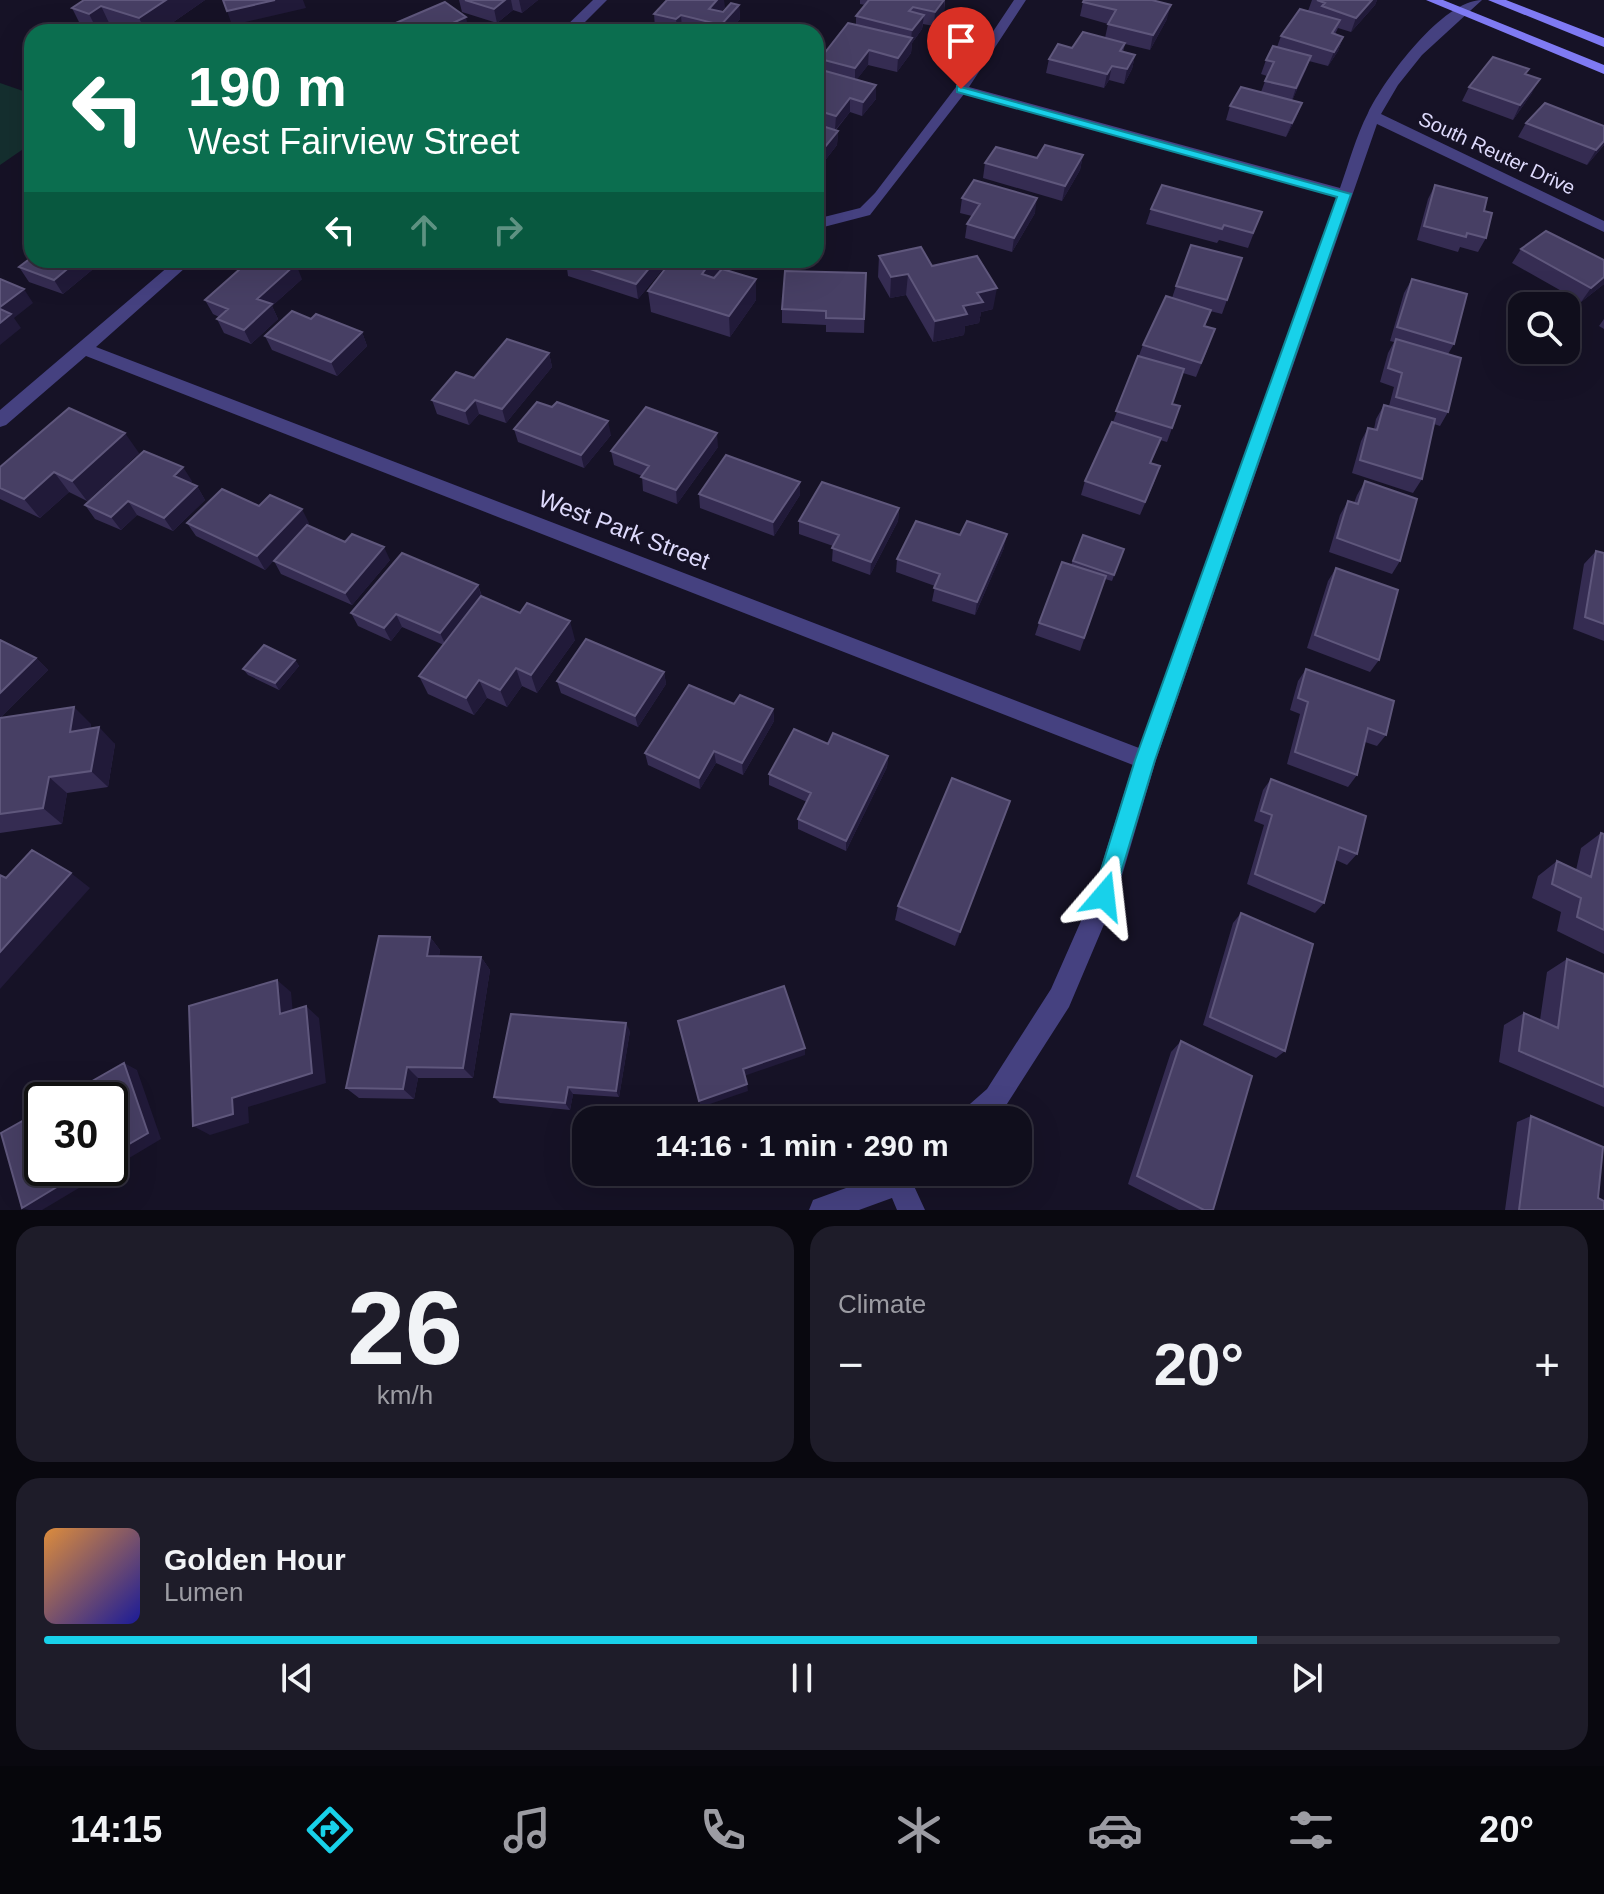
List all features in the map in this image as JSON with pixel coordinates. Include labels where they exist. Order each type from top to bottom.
[{"type":"main road","points":[[1432,0],[1468,6],[1604,70]]},
{"type":"main road","points":[[1494,0],[1604,43]]},
{"type":"street","points":[[576,24],[601,0]]},
{"type":"street","points":[[824,223],[865,212],[880,196],[961,89],[1020,0]]},
{"type":"street","points":[[987,1106],[996,1098],[1060,998],[1104,896],[1145,760],[1373,116],[1386,87],[1468,6]]},
{"type":"street","points":[[961,89],[1344,194]]},
{"type":"street","name":"South Reuter Drive","points":[[1373,116],[1604,227]]},
{"type":"street","points":[[0,420],[177,268]]},
{"type":"street","name":"West Park Street","points":[[85,349],[1145,760]]},
{"type":"street","points":[[823,1210],[883,1186]]},
{"type":"street","points":[[907,1186],[911,1210]]},
{"type":"green space","points":[[0,83],[24,91],[24,148],[0,165]]},
{"type":"building","points":[[84,0],[166,0],[139,18],[101,6],[89,14],[72,8]]},
{"type":"building","points":[[223,0],[275,0],[227,11]]},
{"type":"building","points":[[465,0],[505,0],[494,9]]},
{"type":"building","points":[[667,0],[717,0],[709,9],[723,12],[731,3],[739,5],[722,24],[681,15],[676,19],[654,14]]},
{"type":"building","points":[[869,0],[944,0],[935,12],[913,7],[909,11],[924,15],[912,30],[856,16]]},
{"type":"building","points":[[1084,0],[1152,0],[1171,5],[1153,35],[1108,24],[1116,10]]},
{"type":"building","points":[[1317,0],[1372,0],[1356,18],[1322,6],[1325,3]]},
{"type":"building","points":[[445,2],[466,17],[451,24],[393,24]]},
{"type":"building","points":[[1300,9],[1340,20],[1332,33],[1343,37],[1334,52],[1281,36]]},
{"type":"building","points":[[848,23],[912,38],[898,58],[869,50],[855,68],[824,60],[824,54]]},
{"type":"building","points":[[1083,32],[1125,43],[1120,51],[1135,55],[1127,69],[1112,66],[1107,74],[1049,59],[1058,44],[1072,48]]},
{"type":"building","points":[[1273,46],[1311,56],[1296,88],[1265,81],[1274,62],[1266,60]]},
{"type":"building","points":[[1493,57],[1529,69],[1525,74],[1540,79],[1520,105],[1469,87]]},
{"type":"building","points":[[824,71],[876,85],[863,102],[850,98],[836,116],[824,112]]},
{"type":"building","points":[[1241,87],[1302,103],[1292,123],[1230,106]]},
{"type":"building","points":[[1545,103],[1604,126],[1604,141],[1596,150],[1526,123]]},
{"type":"building","points":[[824,127],[838,131],[824,148]]},
{"type":"building","points":[[1045,145],[1083,155],[1065,186],[985,163],[996,147],[1037,158]]},
{"type":"building","points":[[974,180],[1037,198],[1014,238],[967,224],[980,204],[962,198]]},
{"type":"building","points":[[1162,185],[1262,212],[1253,233],[1224,225],[1222,229],[1151,209]]},
{"type":"building","points":[[1435,185],[1487,198],[1484,211],[1492,213],[1486,238],[1467,233],[1466,237],[1424,226]]},
{"type":"building","points":[[1546,231],[1604,260],[1604,277],[1591,288],[1521,249]]},
{"type":"building","points":[[1191,245],[1242,258],[1227,300],[1176,286]]},
{"type":"building","points":[[921,247],[932,266],[977,256],[997,288],[977,293],[983,302],[963,306],[967,314],[935,321],[908,274],[891,277],[879,256]]},
{"type":"building","points":[[24,263],[24,268],[68,268],[54,280],[19,267]]},
{"type":"building","points":[[241,268],[292,268],[257,299],[272,304],[244,330],[217,319],[228,309],[205,300]]},
{"type":"building","points":[[587,268],[649,268],[636,284]]},
{"type":"building","points":[[666,268],[706,268],[702,274],[714,278],[722,269],[756,279],[729,316],[648,291]]},
{"type":"building","points":[[785,271],[866,273],[864,319],[826,318],[826,311],[782,309]]},
{"type":"building","points":[[0,279],[24,289],[0,307]]},
{"type":"building","points":[[1412,279],[1467,294],[1454,344],[1397,327]]},
{"type":"building","points":[[1166,296],[1211,310],[1204,326],[1215,329],[1201,363],[1143,345]]},
{"type":"building","points":[[0,309],[11,314],[0,323]]},
{"type":"building","points":[[292,311],[311,319],[316,314],[362,332],[331,362],[265,336]]},
{"type":"building","points":[[507,339],[549,353],[502,409],[475,400],[465,411],[432,400],[456,372],[474,378]]},
{"type":"building","points":[[1396,339],[1461,358],[1448,412],[1396,397],[1402,373],[1388,368]]},
{"type":"building","points":[[1138,356],[1184,369],[1172,404],[1180,406],[1172,428],[1116,411]]},
{"type":"building","points":[[537,402],[552,407],[557,402],[608,421],[581,455],[514,429]]},
{"type":"building","points":[[1384,405],[1435,419],[1422,479],[1360,460],[1368,428],[1377,430]]},
{"type":"building","points":[[646,407],[717,433],[676,490],[641,477],[649,466],[611,451]]},
{"type":"building","points":[[69,408],[125,433],[72,481],[54,472],[24,499],[0,488],[0,467]]},
{"type":"building","points":[[1112,422],[1161,438],[1150,463],[1160,466],[1145,502],[1085,481]]},
{"type":"building","points":[[144,451],[183,467],[174,476],[197,486],[164,518],[128,501],[111,517],[85,505]]},
{"type":"building","points":[[726,455],[800,482],[773,522],[699,494]]},
{"type":"building","points":[[1365,481],[1417,499],[1400,561],[1337,538],[1348,501],[1358,504]]},
{"type":"building","points":[[822,482],[899,508],[871,562],[832,548],[839,535],[799,521]]},
{"type":"building","points":[[222,489],[259,506],[270,495],[302,509],[257,556],[187,523]]},
{"type":"building","points":[[916,521],[960,535],[967,521],[1007,534],[977,602],[934,588],[940,574],[897,559]]},
{"type":"building","points":[[307,525],[345,542],[352,534],[384,547],[345,593],[274,561]]},
{"type":"building","points":[[1083,535],[1124,549],[1114,575],[1073,561]]},
{"type":"building","points":[[1596,551],[1604,553],[1604,624],[1585,617]]},
{"type":"building","points":[[402,553],[478,585],[440,633],[396,614],[384,628],[351,613]]},
{"type":"building","points":[[1062,562],[1106,576],[1084,638],[1039,623]]},
{"type":"building","points":[[1336,568],[1398,590],[1379,660],[1315,635]]},
{"type":"building","points":[[481,596],[520,613],[527,603],[570,621],[531,675],[516,668],[500,690],[479,680],[466,698],[419,676]]},
{"type":"building","points":[[586,639],[664,672],[635,716],[557,681]]},
{"type":"building","points":[[0,640],[36,658],[0,693]]},
{"type":"building","points":[[264,645],[295,660],[275,683],[243,669]]},
{"type":"building","points":[[1306,669],[1394,701],[1386,735],[1368,728],[1357,775],[1295,752],[1308,702],[1298,698]]},
{"type":"building","points":[[689,685],[734,704],[740,695],[773,709],[742,763],[714,751],[699,778],[645,753]]},
{"type":"building","points":[[74,707],[70,732],[99,727],[91,771],[49,777],[43,808],[0,814],[0,718]]},
{"type":"building","points":[[794,729],[828,744],[833,733],[888,756],[846,841],[798,819],[811,793],[769,774]]},
{"type":"building","points":[[952,778],[1010,801],[960,932],[898,906]]},
{"type":"building","points":[[1271,779],[1366,816],[1357,854],[1339,847],[1324,903],[1255,874],[1272,815],[1261,811]]},
{"type":"building","points":[[1601,833],[1604,834],[1604,930],[1577,917],[1581,898],[1552,884],[1557,861],[1591,877]]},
{"type":"building","points":[[32,850],[71,873],[0,952],[0,875],[6,878]]},
{"type":"building","points":[[1241,913],[1313,944],[1285,1051],[1210,1017]]},
{"type":"building","points":[[379,936],[430,937],[427,956],[481,957],[463,1068],[407,1067],[403,1089],[346,1088]]},
{"type":"building","points":[[1567,959],[1604,974],[1604,1087],[1519,1051],[1524,1013],[1558,1028]]},
{"type":"building","points":[[277,980],[280,1014],[306,1006],[312,1073],[232,1098],[233,1114],[193,1126],[189,1006]]},
{"type":"building","points":[[784,986],[805,1048],[743,1069],[747,1084],[699,1101],[678,1021]]},
{"type":"building","points":[[511,1014],[626,1023],[616,1091],[568,1087],[565,1103],[494,1097]]},
{"type":"building","points":[[1181,1041],[1252,1076],[1213,1210],[1204,1210],[1137,1176]]},
{"type":"building","points":[[124,1063],[148,1133],[128,1145],[128,1082],[91,1082]]},
{"type":"building","points":[[1531,1116],[1603,1147],[1598,1198],[1604,1201],[1604,1210],[1519,1210]]},
{"type":"building","points":[[24,1120],[24,1186],[58,1186],[22,1208],[1,1133]]},
{"type":"route","points":[[961,89],[1344,194],[1145,760],[1104,896]]}]
